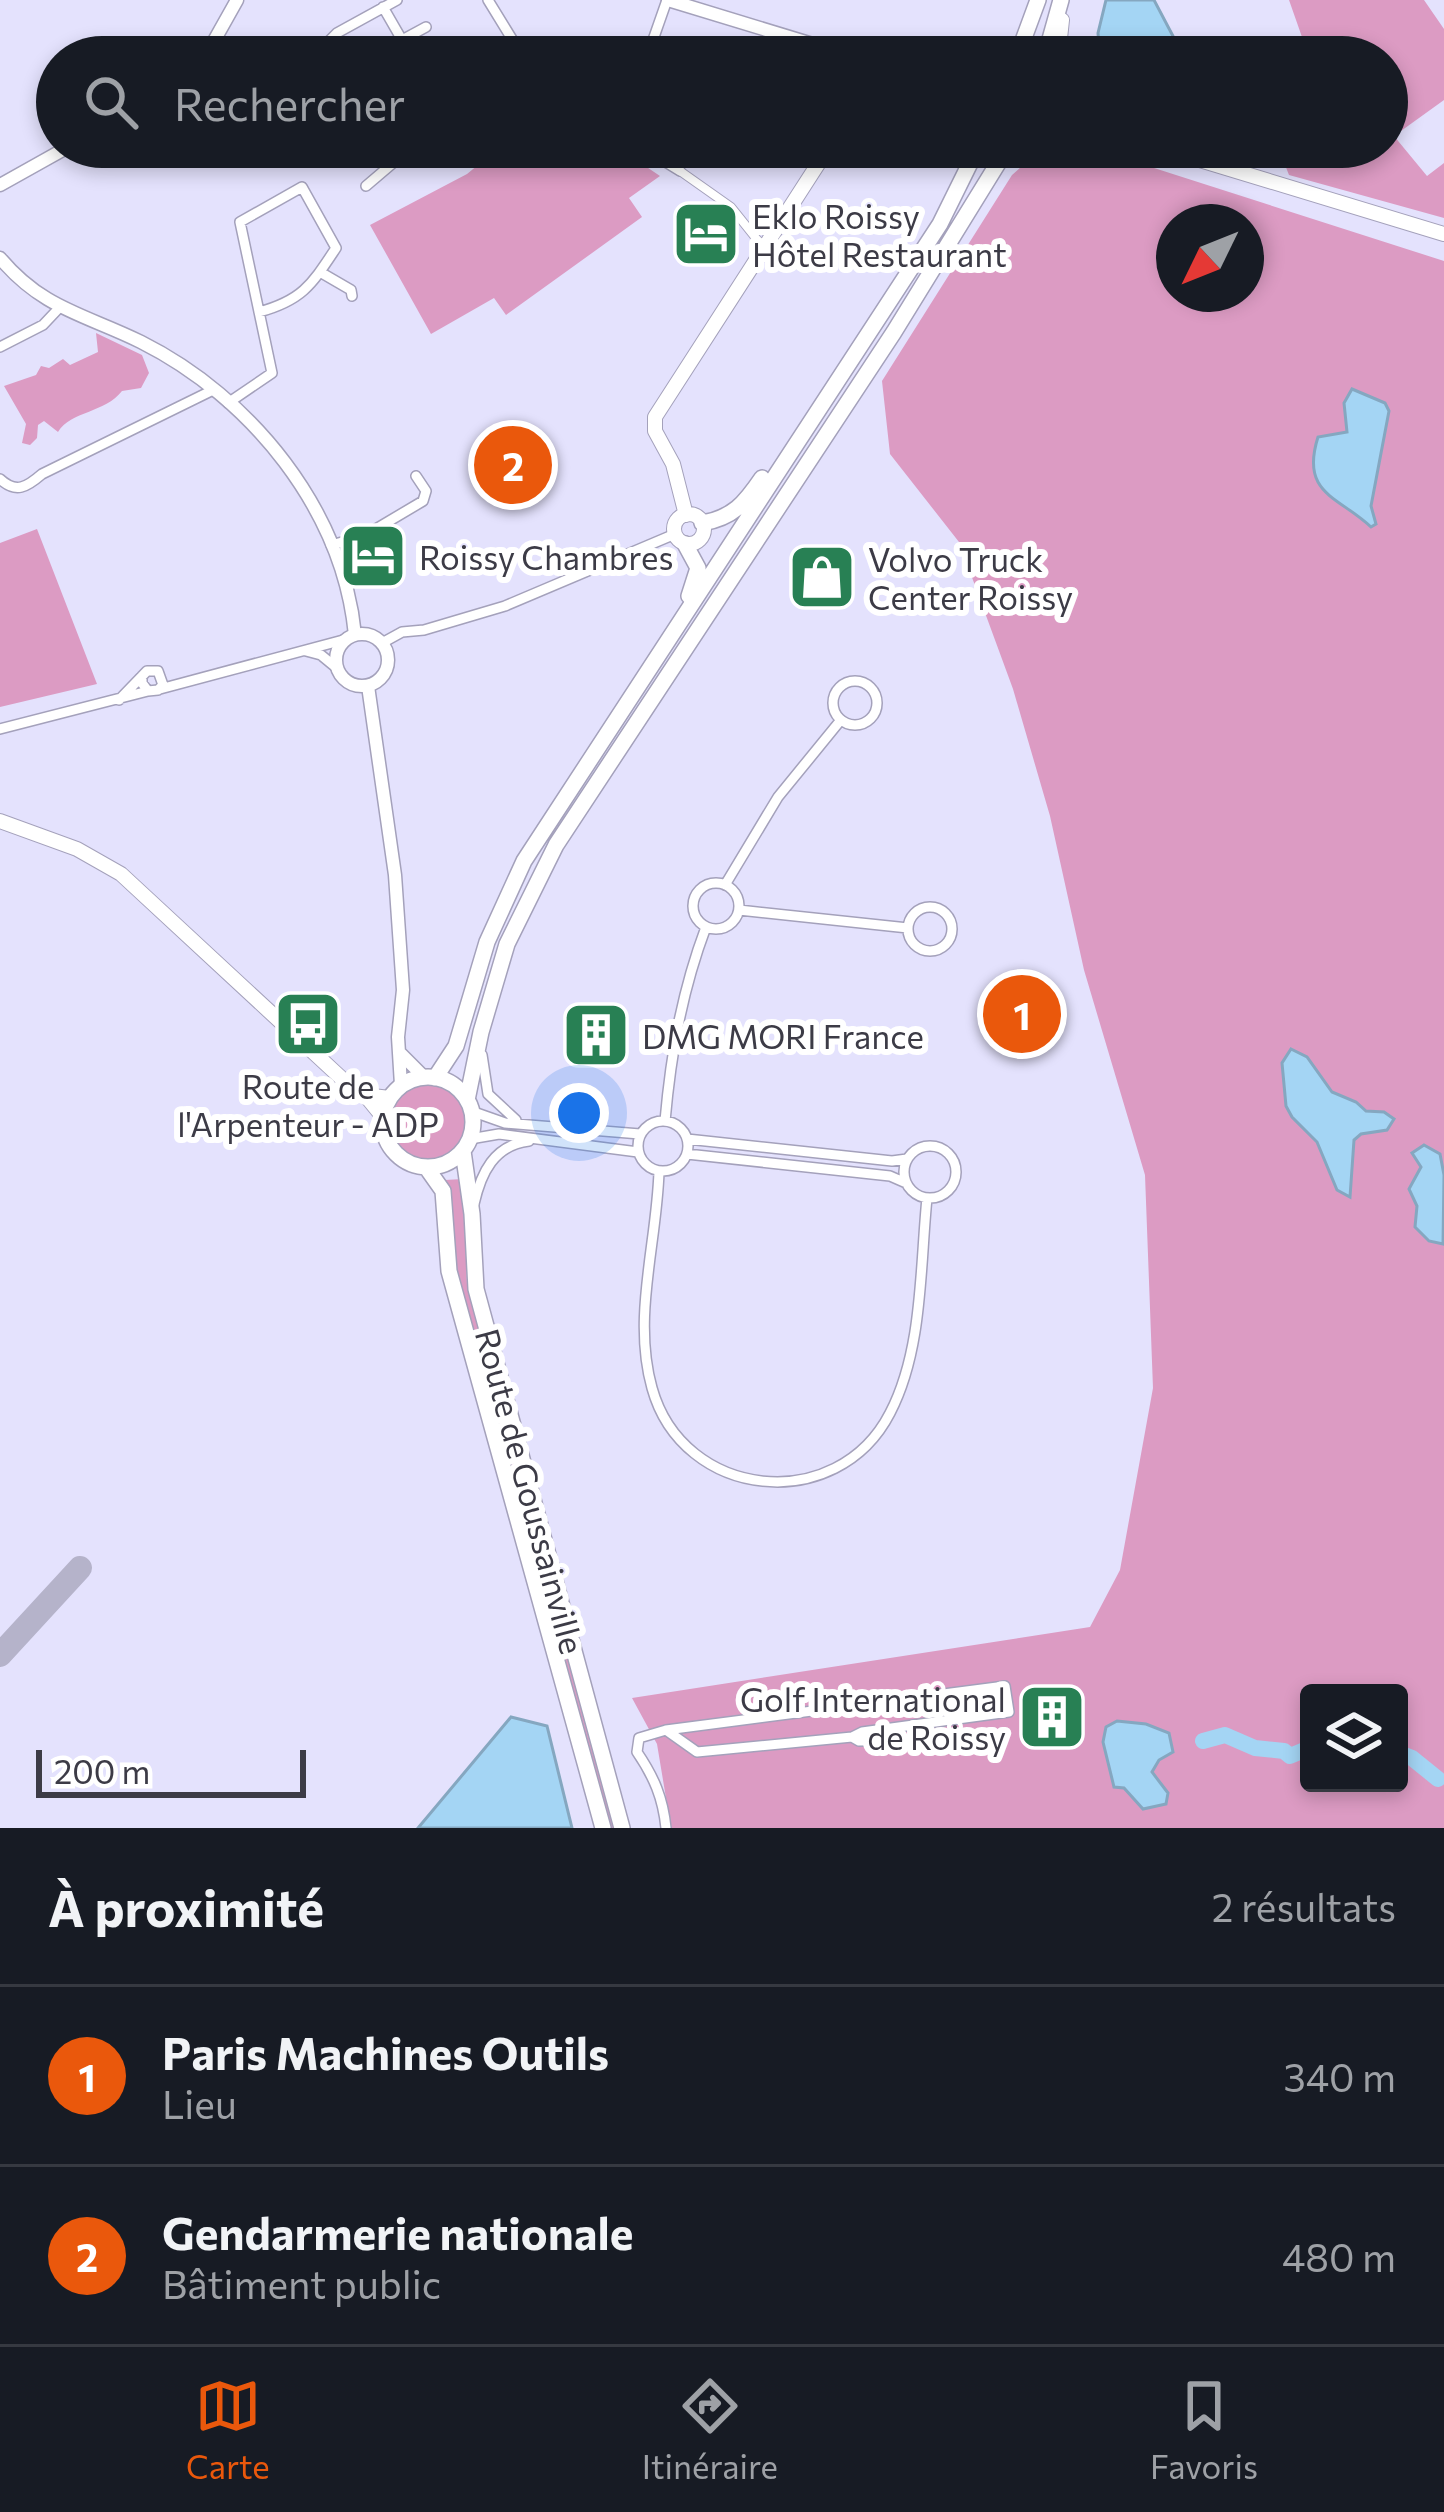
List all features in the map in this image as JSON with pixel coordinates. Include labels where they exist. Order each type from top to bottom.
[{"type":"main road","points":[[1025,36],[1038,0]]},
{"type":"main road","points":[[1052,36],[1062,0]]},
{"type":"main road","points":[[1059,36],[1062,0]]},
{"type":"main road","points":[[686,515],[673,464],[655,431],[656,417],[815,168]]},
{"type":"main road","points":[[429,1077],[456,1046],[488,942],[524,861],[940,224],[968,168]]},
{"type":"main road","points":[[469,1106],[448,1082],[429,1077],[401,1085],[389,1098],[383,1128],[392,1150],[408,1162],[426,1166],[446,1163],[466,1145],[481,1033],[507,944],[556,845],[894,332],[995,168]]},
{"type":"main road","points":[[1227,168],[1444,234]]},
{"type":"main road","points":[[702,523],[729,516],[742,506],[813,416]]},
{"type":"main road","points":[[662,646],[694,586],[698,568],[680,539],[677,520],[695,516],[702,523],[702,537],[694,543],[680,539]]},
{"type":"main road","points":[[0,821],[77,849],[122,874],[383,1117]]},
{"type":"main road","points":[[364,1095],[389,1098]]},
{"type":"main road","name":"Route de Goussainville","points":[[466,1145],[476,1289],[622,1828]]},
{"type":"main road","name":"Route de Goussainville","points":[[426,1166],[443,1191],[449,1271],[603,1828]]},
{"type":"street","points":[[334,36],[397,0]]},
{"type":"street","points":[[488,0],[508,36]]},
{"type":"street","points":[[655,36],[668,0],[786,36]]},
{"type":"street","points":[[216,36],[233,2]]},
{"type":"street","points":[[383,7],[400,36]]},
{"type":"street","points":[[409,36],[426,27]]},
{"type":"street","points":[[0,185],[36,165]]},
{"type":"street","points":[[366,186],[387,168]]},
{"type":"street","points":[[675,168],[731,207],[764,248]]},
{"type":"street","points":[[228,403],[272,373],[259,312],[240,222],[302,187],[336,248],[310,288],[287,304],[259,312]]},
{"type":"street","points":[[0,258],[33,292],[145,344],[228,403],[262,435],[303,487],[331,545],[352,632],[337,653],[338,669]]},
{"type":"street","points":[[320,272],[351,290],[352,296]]},
{"type":"street","points":[[0,347],[43,326],[60,307]]},
{"type":"street","points":[[0,479],[11,488],[22,489],[42,474],[212,391]]},
{"type":"street","points":[[331,545],[364,536],[423,501],[426,491],[416,476]]},
{"type":"street","points":[[382,643],[402,632],[505,606],[680,539]]},
{"type":"street","points":[[0,729],[196,680],[352,632],[382,643],[387,669],[368,686],[350,684],[321,655],[301,651]]},
{"type":"street","points":[[118,700],[142,676],[156,670],[196,680]]},
{"type":"street","points":[[154,690],[163,677],[156,670]]},
{"type":"street","points":[[142,676],[142,683],[154,690]]},
{"type":"street","points":[[858,681],[871,688],[877,701],[869,721],[855,726],[840,721],[832,701],[838,688],[858,681]]},
{"type":"street","points":[[368,686],[395,874],[403,990],[401,1085]]},
{"type":"street","points":[[725,885],[778,797],[840,721]]},
{"type":"street","points":[[725,885],[736,895],[739,910],[727,927],[706,927],[696,917],[695,897],[704,886],[725,885]]},
{"type":"street","points":[[931,906],[948,915],[952,931],[944,946],[930,951],[911,941],[908,928],[913,914],[931,906]]},
{"type":"street","points":[[739,910],[908,928]]},
{"type":"street","points":[[665,1120],[674,1038],[691,966],[706,927]]},
{"type":"street","points":[[481,1033],[488,1094],[521,1123]]},
{"type":"street","points":[[400,1053],[429,1077]]},
{"type":"street","points":[[469,1106],[488,1119],[640,1134]]},
{"type":"street","points":[[665,1120],[679,1126],[687,1139],[687,1154],[679,1166],[659,1171],[646,1165],[638,1152],[640,1134],[650,1124],[665,1120]]},
{"type":"street","points":[[466,1145],[499,1134],[638,1152]]},
{"type":"street","points":[[687,1139],[892,1161],[907,1159],[928,1146],[945,1151],[954,1164],[951,1187],[927,1198],[890,1176],[687,1154]]},
{"type":"street","points":[[472,1214],[488,1164],[521,1142],[553,1141]]},
{"type":"street","points":[[906,1183],[907,1159]]},
{"type":"street","points":[[659,1171],[644,1321],[647,1367],[656,1404],[674,1435],[697,1457],[735,1477],[767,1484],[797,1482],[836,1469],[874,1437],[891,1412],[910,1352],[927,1198]]},
{"type":"street","points":[[666,1730],[697,1752],[852,1737],[1010,1712],[1006,1686],[666,1730],[639,1738],[637,1752],[663,1799],[666,1828]]},
{"type":"street","points":[[852,1737],[859,1741],[957,1739]]},
{"type":"shaded area","points":[[1289,0],[1424,0],[1444,29],[1444,100],[1408,126],[1408,36],[1302,36]]},
{"type":"shaded area","points":[[1408,153],[1427,176],[1444,163],[1444,218],[1289,175],[1286,168],[1408,168]]},
{"type":"shaded area","points":[[474,168],[648,168],[660,176],[629,198],[642,217],[506,315],[494,298],[431,334],[370,225]]},
{"type":"shaded area","points":[[1020,168],[1154,168],[1444,261],[1444,1828],[671,1828],[657,1744],[632,1698],[1090,1627],[1120,1570],[1153,1388],[1145,1175],[1084,970],[1050,816],[1013,689],[959,542],[890,454],[882,381]]},
{"type":"shaded area","points":[[96,333],[142,355],[149,373],[141,388],[122,391],[58,432],[44,421],[30,445],[22,443],[26,424],[4,386],[36,375],[41,366],[49,368],[63,359],[70,365],[98,352]]},
{"type":"shaded area","points":[[37,529],[97,684],[0,707],[0,543]]},
{"type":"shaded area","points":[[428,1082],[456,1093],[467,1121],[456,1149],[428,1160],[400,1149],[389,1121],[400,1093]]},
{"type":"shaded area","points":[[463,1179],[467,1285],[618,1828],[608,1828],[455,1280],[445,1180]]},
{"type":"water","points":[[1106,0],[1154,0],[1173,36],[1098,36]]},
{"type":"water","points":[[1352,389],[1385,403],[1389,411],[1371,506],[1376,524],[1371,527],[1325,492],[1314,471],[1318,437],[1347,432],[1344,403]]},
{"type":"water","points":[[1291,1049],[1307,1057],[1332,1092],[1366,1111],[1384,1112],[1394,1119],[1387,1130],[1361,1134],[1354,1140],[1350,1197],[1337,1190],[1317,1142],[1286,1106],[1282,1063]]},
{"type":"water","points":[[1424,1145],[1440,1154],[1443,1244],[1429,1241],[1415,1227],[1417,1206],[1409,1189],[1421,1167],[1412,1153]]},
{"type":"water","points":[[511,1717],[547,1726],[572,1828],[418,1828]]},
{"type":"water","points":[[1117,1721],[1169,1733],[1173,1752],[1159,1760],[1152,1772],[1168,1793],[1166,1804],[1143,1809],[1124,1788],[1114,1787],[1103,1742],[1106,1727]]},
{"type":"waterway","points":[[1203,1741],[1225,1735],[1290,1756],[1300,1752]]},
{"type":"waterway","points":[[1408,1756],[1438,1779]]},
{"type":"taxiway","points":[[0,1655],[80,1568]]},
{"type":"place","name":"Eklo Roissy Hôtel Restaurant","points":[[706,234]]},
{"type":"place","name":"Gendarmerie nationale","points":[[513,465]]},
{"type":"place","name":"Roissy Chambres","points":[[373,556]]},
{"type":"place","name":"Volvo Truck Center Roissy","points":[[822,577]]},
{"type":"place","name":"Paris Machines Outils","points":[[1022,1014]]},
{"type":"place","name":"Route de l'Arpenteur - ADP","points":[[308,1024]]},
{"type":"place","name":"DMG MORI France","points":[[596,1035]]},
{"type":"place","name":"Golf International de Roissy","points":[[1052,1717]]}]
